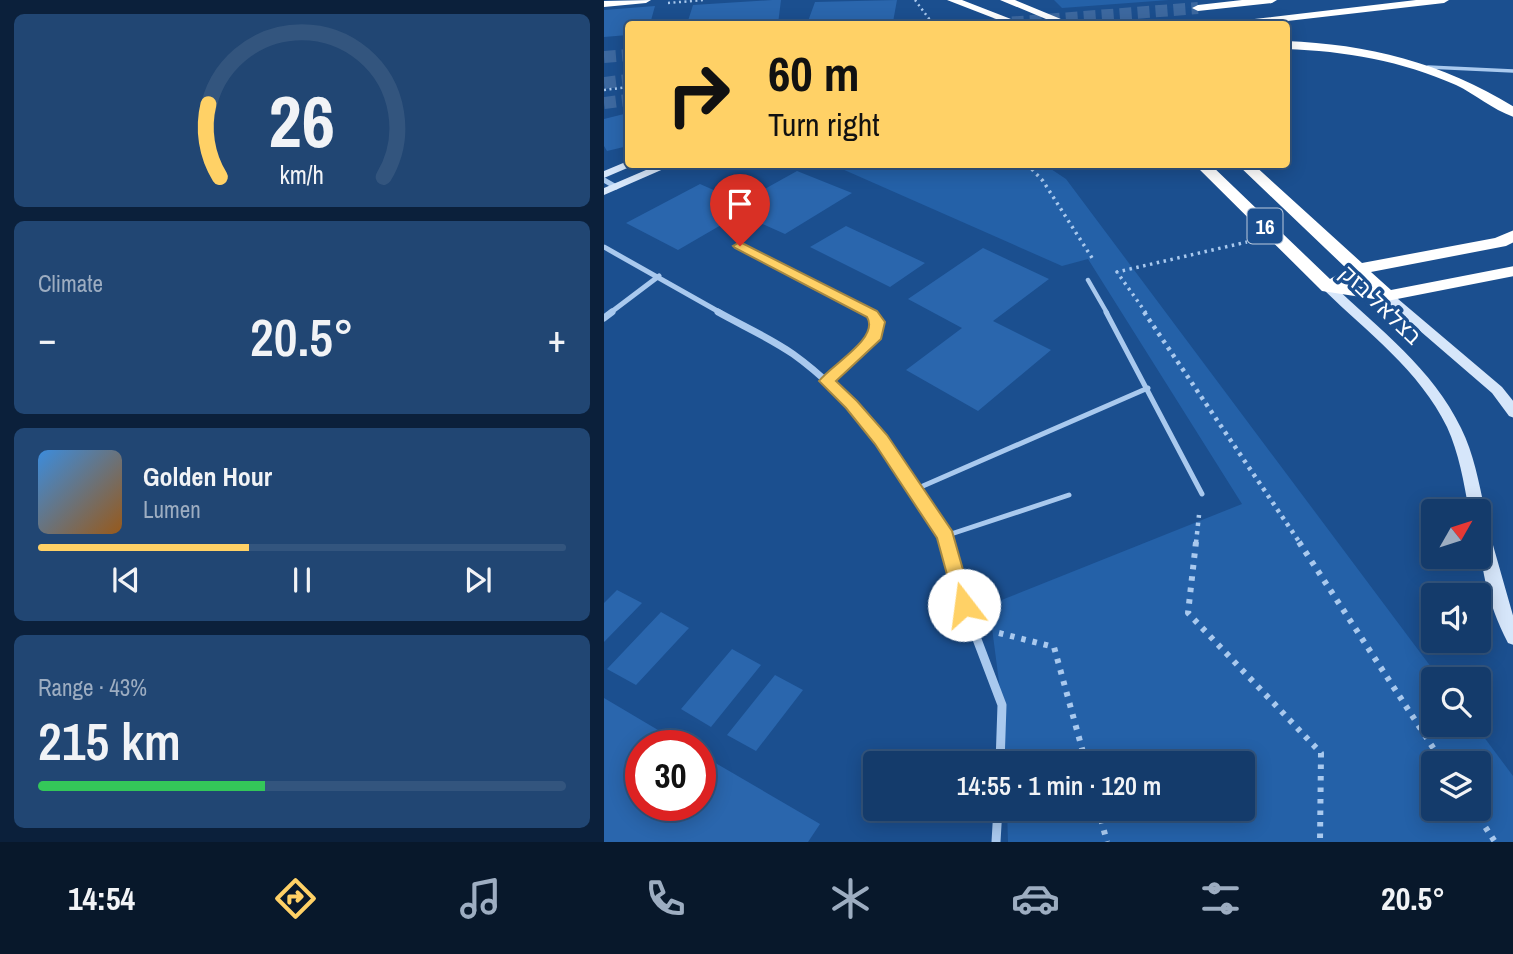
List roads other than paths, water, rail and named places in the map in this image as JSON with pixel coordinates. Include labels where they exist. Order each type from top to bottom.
[{"type":"highway","points":[[604,2],[610,0]]},
{"type":"highway","points":[[604,2],[646,0]]},
{"type":"highway","points":[[952,0],[1010,21]]},
{"type":"highway","points":[[1005,0],[1059,21]]},
{"type":"highway","points":[[1198,8],[1272,0]]},
{"type":"highway","points":[[1263,21],[1444,0]]},
{"type":"highway","points":[[1290,45],[1338,49],[1397,61],[1458,82],[1513,113]]},
{"type":"highway","name":"בצלאל בזק","points":[[1205,168],[1328,287]]},
{"type":"highway","name":"בצלאל בזק","points":[[1248,168],[1387,296]]},
{"type":"highway","points":[[1328,287],[1359,269],[1500,242],[1513,235]]},
{"type":"highway","points":[[1328,287],[1387,296],[1513,271]]},
{"type":"street","points":[[616,187],[604,177],[625,166]]},
{"type":"street","points":[[604,192],[661,168]]},
{"type":"street","points":[[604,247],[793,354],[826,381],[866,422],[916,489],[945,536],[972,626],[1002,705],[1000,751]]},
{"type":"street","points":[[604,318],[659,276]]},
{"type":"street","name":"בצלאל בזק","points":[[1328,287],[1428,384],[1450,419],[1468,467],[1475,499]]},
{"type":"street","name":"בצלאל בזק","points":[[1387,296],[1497,390],[1513,413]]},
{"type":"street","points":[[1491,567],[1513,638]]},
{"type":"street","points":[[996,842],[997,821]]},
{"type":"lane","points":[[1397,61],[1456,70],[1513,71]]},
{"type":"lane","points":[[740,246],[872,314],[878,322],[876,336],[826,381]]},
{"type":"lane","points":[[1088,280],[1148,388],[1202,494]]},
{"type":"lane","points":[[916,489],[1148,388]]},
{"type":"lane","points":[[945,536],[1069,495]]},
{"type":"tunnel","points":[[1032,21],[1198,8]]},
{"type":"tunnel","points":[[604,57],[625,55]]},
{"type":"tunnel","points":[[604,83],[625,80]]},
{"type":"tunnel","points":[[604,103],[625,100]]}]
